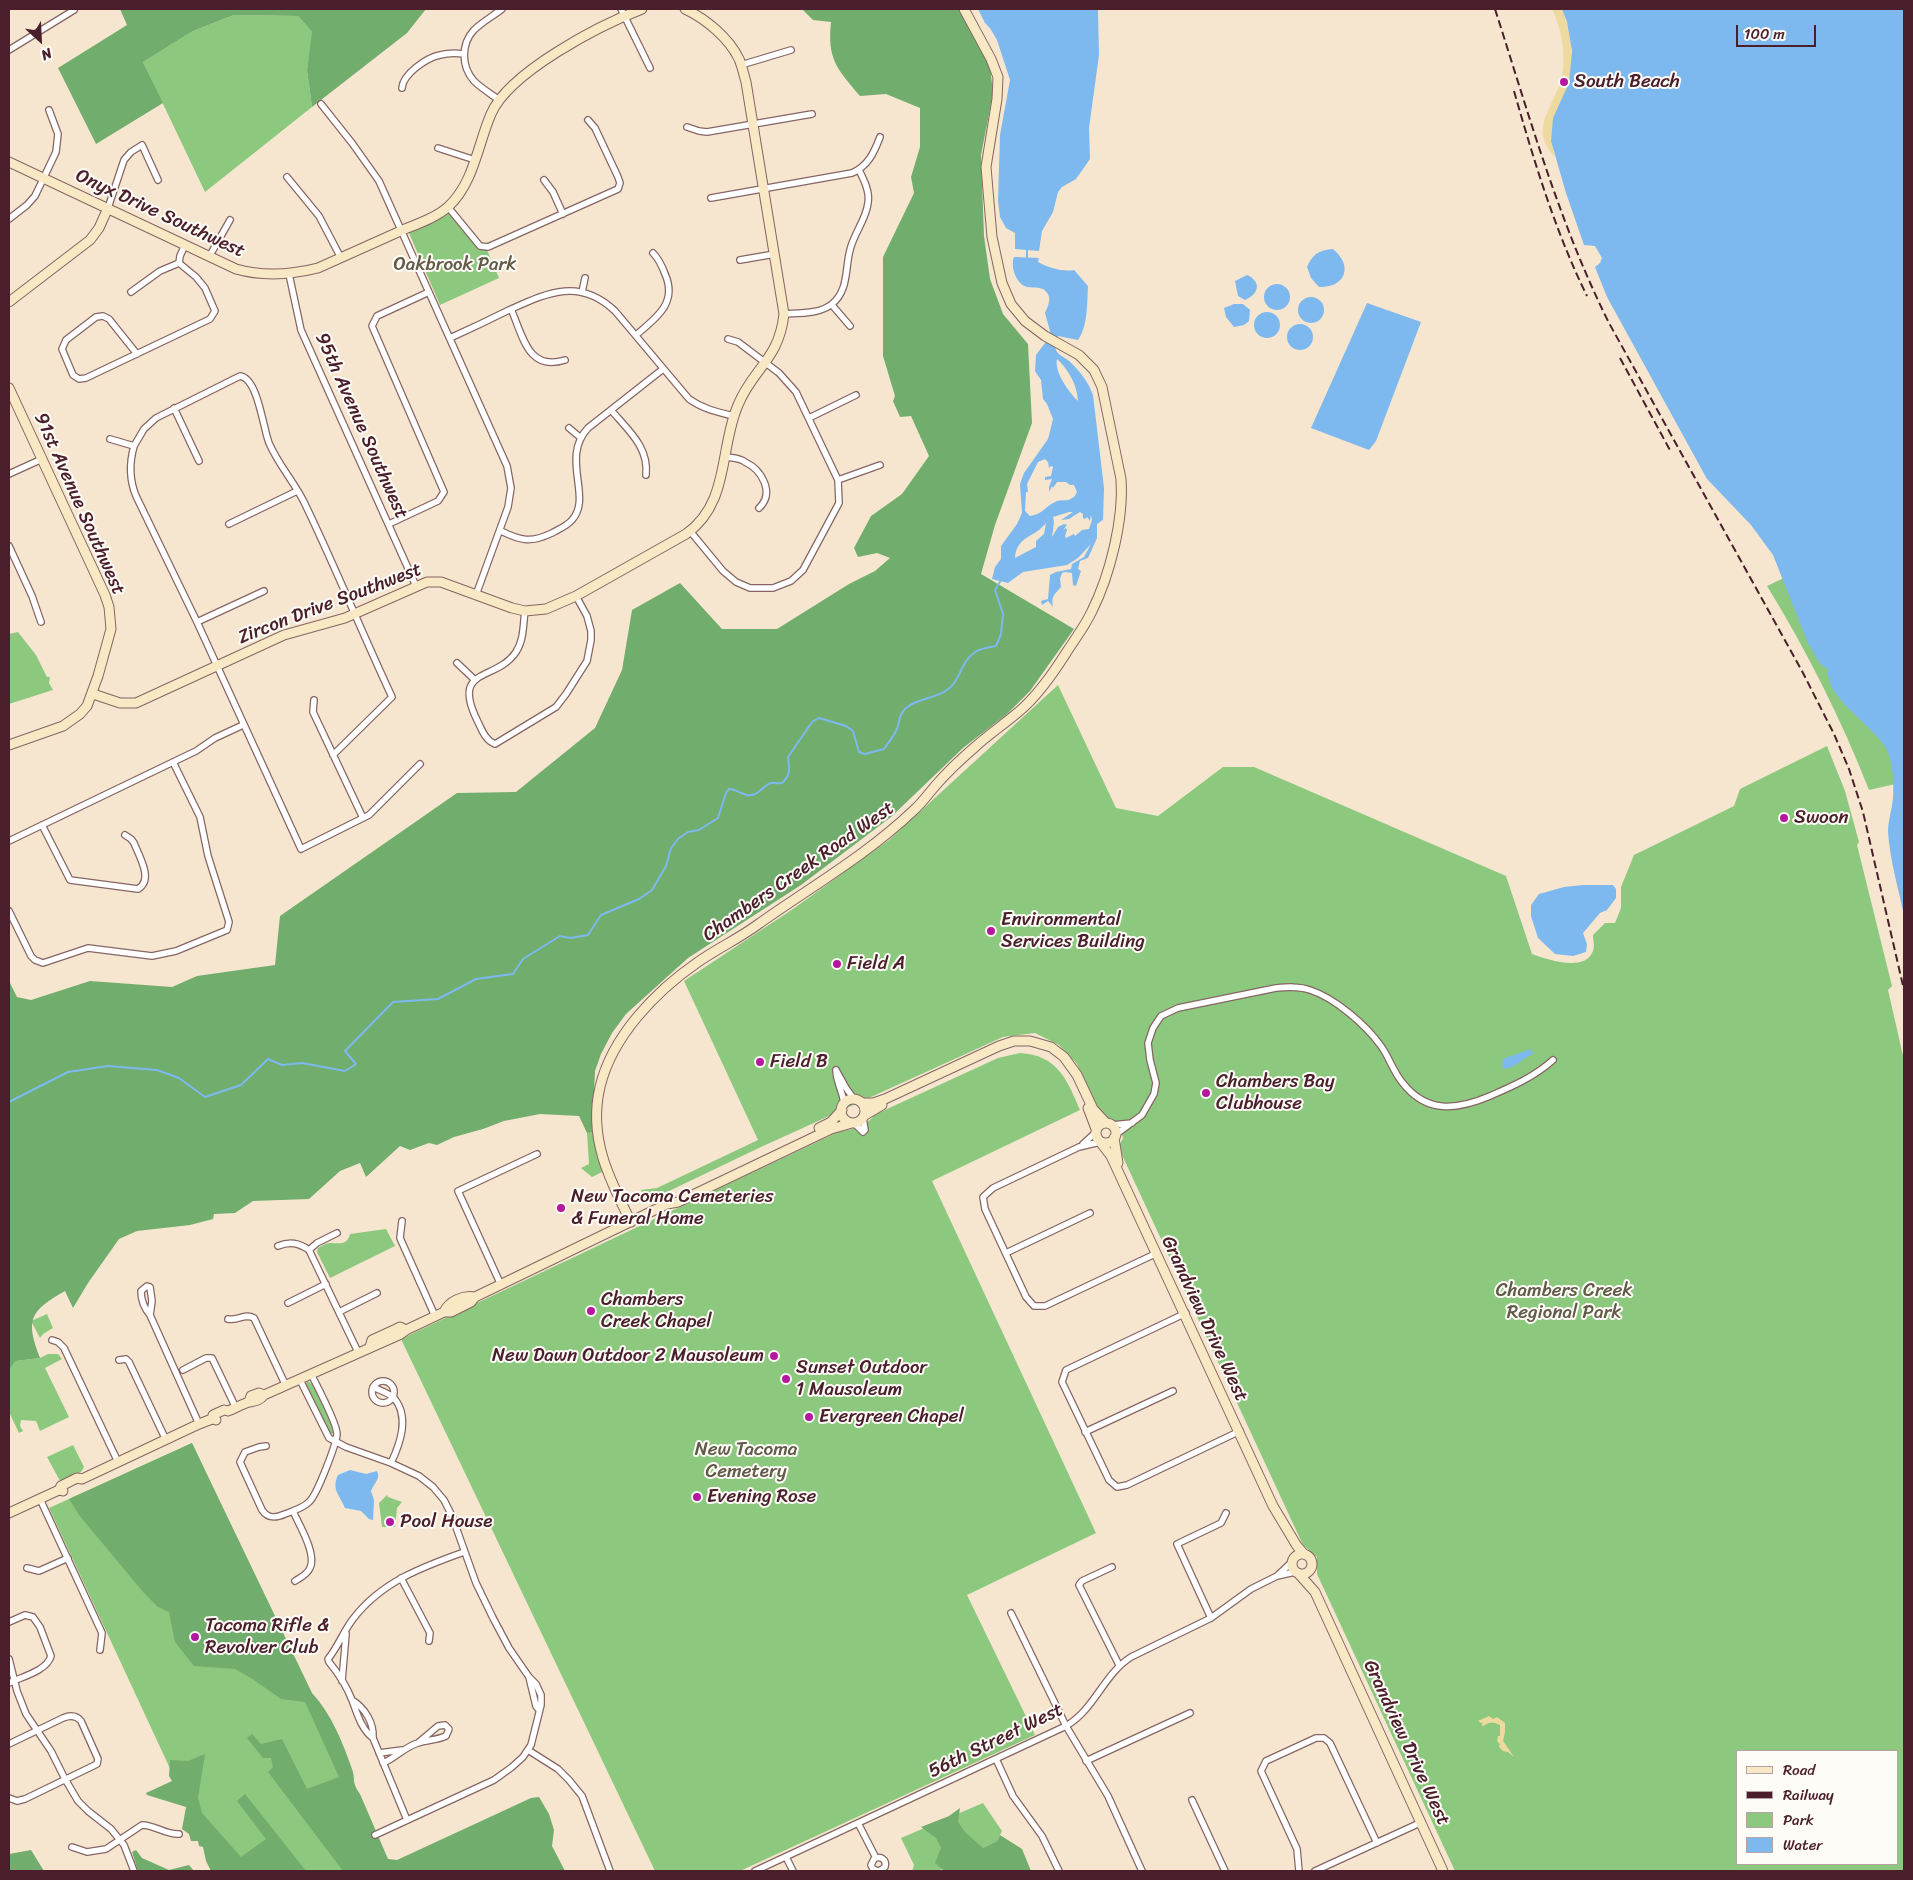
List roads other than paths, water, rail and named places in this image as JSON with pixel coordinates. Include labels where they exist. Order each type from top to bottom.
[{"type":"street","points":[[499,100],[474,81],[467,70],[464,54],[467,41],[475,29],[501,9]]},
{"type":"street","name":"Onyx Drive Southwest","points":[[9,162],[209,257],[244,271],[271,275],[289,274],[318,268],[402,231],[438,214],[448,207],[462,192],[489,118],[499,100],[512,85],[569,44],[622,12],[642,9]]},
{"type":"street","points":[[686,9],[701,18],[722,36],[734,50],[741,65],[746,82],[764,189]]},
{"type":"street","name":"Chambers Creek Road West","points":[[631,1222],[603,1161],[598,1141],[596,1113],[600,1085],[606,1067],[629,1028],[656,997],[683,972],[756,926],[853,859],[914,810],[944,776],[976,746],[1025,706],[1054,671],[1091,614],[1105,578],[1122,507],[1121,479],[1098,378],[1084,359],[1046,337],[1018,314],[1008,298],[999,272],[991,229],[986,167],[997,99],[998,77],[992,59],[964,9]]},
{"type":"street","points":[[9,50],[74,10]]},
{"type":"street","points":[[622,12],[650,68]]},
{"type":"street","points":[[741,65],[791,50]]},
{"type":"street","points":[[402,88],[404,79],[408,75],[433,57],[442,54],[464,54]]},
{"type":"street","points":[[321,104],[352,143],[379,182],[507,466],[510,494],[501,531],[476,595]]},
{"type":"street","points":[[9,219],[31,202],[56,152],[59,139],[57,128],[49,110]]},
{"type":"street","points":[[687,127],[707,132],[812,114]]},
{"type":"street","points":[[448,207],[480,246],[485,248],[618,189],[620,186],[618,177],[595,128],[588,120]]},
{"type":"street","points":[[711,198],[848,174],[859,170],[870,159],[880,137]]},
{"type":"street","points":[[9,302],[90,240],[99,228],[108,208],[124,160],[131,152],[142,145],[158,180]]},
{"type":"street","points":[[438,148],[474,160]]},
{"type":"street","points":[[784,314],[811,312],[832,305],[845,284],[850,249],[865,216],[868,204],[868,193],[859,170]]},
{"type":"street","points":[[287,177],[319,216],[341,258]]},
{"type":"street","points":[[544,180],[553,192],[563,214]]},
{"type":"street","name":"Zircon Drive Southwest","points":[[92,694],[120,703],[136,702],[284,635],[355,614],[427,582],[441,582],[525,611],[546,609],[576,596],[690,531],[706,514],[716,498],[734,416],[742,396],[774,351],[781,335],[784,314],[764,189]]},
{"type":"street","points":[[209,257],[230,220]]},
{"type":"street","points":[[179,263],[185,245]]},
{"type":"street","points":[[843,245],[850,249]]},
{"type":"street","points":[[636,335],[663,310],[670,293],[667,278],[653,253]]},
{"type":"street","points":[[740,260],[775,254]]},
{"type":"street","points":[[131,292],[160,271],[179,263]]},
{"type":"street","points":[[137,354],[109,319],[101,316],[96,317],[66,340],[62,349],[72,375],[83,379],[137,354],[210,319],[215,311],[205,288],[196,277],[179,263]]},
{"type":"street","name":"95th Avenue Southwest","points":[[289,274],[301,330],[416,586]]},
{"type":"street","points":[[582,292],[585,278]]},
{"type":"street","points":[[389,524],[438,502],[444,492],[372,326],[377,316],[429,292]]},
{"type":"street","points":[[450,338],[552,292],[582,292],[609,305],[689,399],[699,406],[734,416]]},
{"type":"street","points":[[832,305],[850,326]]},
{"type":"street","points":[[511,310],[535,357],[545,363],[565,360]]},
{"type":"street","points":[[690,531],[723,571],[736,582],[743,586],[760,589],[778,587],[791,580],[808,563],[839,503],[838,480],[799,397],[789,383],[766,363],[738,342],[728,339]]},
{"type":"street","points":[[501,531],[528,541],[547,535],[571,521],[577,511],[580,499],[575,465],[577,448],[581,438],[588,428],[663,369]]},
{"type":"street","points":[[333,755],[392,697],[297,491],[271,448],[250,381],[244,376],[240,376],[174,408],[148,425],[134,446],[130,467],[132,487],[197,622],[301,849],[375,810],[420,764]]},
{"type":"street","name":"91st Avenue Southwest","points":[[9,388],[109,607],[111,629],[92,694]]},
{"type":"street","points":[[809,418],[856,395]]},
{"type":"street","points":[[174,408],[199,461]]},
{"type":"street","points":[[611,410],[644,451],[647,460],[646,475]]},
{"type":"street","points":[[569,428],[581,438]]},
{"type":"street","points":[[110,439],[134,446]]},
{"type":"street","points":[[726,457],[743,460],[755,469],[762,478],[766,485],[766,501],[759,508]]},
{"type":"street","points":[[9,474],[42,459]]},
{"type":"street","points":[[838,480],[880,465]]},
{"type":"street","points":[[229,524],[297,491]]},
{"type":"street","points":[[9,546],[32,596],[41,622]]},
{"type":"street","points":[[197,622],[264,591]]},
{"type":"street","points":[[525,611],[522,640],[515,654],[475,680],[470,688],[470,703],[484,735],[489,742],[495,744],[556,707],[587,661],[591,646],[591,631],[587,616],[576,596]]},
{"type":"street","points":[[457,663],[475,680]]},
{"type":"street","points":[[9,746],[71,722],[87,706],[92,694]]},
{"type":"street","points":[[314,700],[313,712],[363,818]]},
{"type":"street","points":[[9,840],[196,751],[215,738],[243,725]]},
{"type":"street","points":[[9,911],[31,956],[38,962],[46,962],[88,948],[152,956],[162,955],[225,932],[229,926],[208,856],[200,817],[173,762]]},
{"type":"street","points":[[42,824],[70,880],[135,889],[141,887],[146,877],[134,843],[124,835]]},
{"type":"street","points":[[1098,1137],[1109,1143],[1142,1115],[1154,1094],[1156,1083],[1148,1043],[1153,1028],[1162,1016],[1178,1008],[1276,988],[1288,987],[1309,990],[1338,1006],[1374,1037],[1401,1082],[1414,1096],[1436,1105],[1456,1107],[1474,1103],[1527,1080],[1552,1060]]},
{"type":"street","points":[[9,1513],[59,1490],[64,1491],[80,1483],[82,1479],[199,1424],[212,1419],[215,1420],[232,1410],[253,1402],[264,1395],[358,1352],[376,1346],[440,1314],[451,1312],[471,1302],[475,1297],[667,1204],[676,1196],[822,1127],[831,1122],[849,1100],[873,1103],[885,1099],[1006,1042],[1022,1040],[1052,1047],[1064,1057],[1078,1076],[1093,1109],[1115,1128],[1115,1137]]},
{"type":"street","points":[[667,1204],[678,1202],[831,1129],[853,1123],[875,1108],[994,1052],[1014,1045],[1037,1044]]},
{"type":"street","name":"Grandview Drive West","points":[[1037,1044],[1056,1055],[1068,1067],[1086,1103],[1098,1137],[1111,1156],[1240,1430],[1277,1504],[1277,1510],[1294,1551],[1293,1560]]},
{"type":"street","points":[[853,1123],[844,1118],[842,1094],[836,1078],[836,1070],[846,1088],[866,1110],[864,1116]]},
{"type":"street","points":[[1098,1137],[1099,1125],[1132,1123]]},
{"type":"street","points":[[1098,1137],[993,1188],[984,1197],[985,1209],[1026,1297],[1034,1306],[1041,1307],[1158,1253]]},
{"type":"street","name":"Grandview Drive West","points":[[1115,1137],[1118,1163],[1158,1253]]},
{"type":"street","points":[[501,1285],[458,1191],[537,1154]]},
{"type":"street","points":[[1006,1253],[1090,1213]]},
{"type":"street","points":[[402,1221],[400,1238],[440,1314]]},
{"type":"street","points":[[308,1250],[337,1233]]},
{"type":"street","points":[[278,1246],[285,1243],[294,1243],[308,1250],[358,1352]]},
{"type":"street","points":[[288,1302],[326,1284]]},
{"type":"street","points":[[339,1312],[378,1293]]},
{"type":"street","points":[[1186,1313],[1071,1368],[1063,1375],[1062,1382],[1109,1480],[1118,1487],[1127,1485],[1240,1430]]},
{"type":"street","points":[[150,1315],[199,1424]]},
{"type":"street","points":[[228,1319],[236,1320],[249,1316],[254,1318],[286,1386]]},
{"type":"street","points":[[52,1340],[58,1342],[64,1348],[118,1462]]},
{"type":"street","points":[[183,1370],[206,1358],[212,1358],[232,1410]]},
{"type":"street","points":[[119,1360],[126,1359],[129,1362],[166,1440]]},
{"type":"street","points":[[266,1446],[245,1452],[241,1465],[264,1513],[275,1517],[293,1511],[313,1498],[335,1441],[336,1428],[311,1374]]},
{"type":"street","points":[[300,1380],[326,1436],[346,1447],[391,1463],[419,1476],[440,1494],[449,1508],[464,1552],[493,1618],[509,1648],[539,1689],[541,1701],[528,1750],[518,1762],[500,1776],[375,1835]]},
{"type":"street","points":[[391,1463],[400,1442],[403,1426],[399,1408],[393,1397],[394,1386],[388,1381],[378,1382],[373,1387],[372,1394],[376,1401],[387,1402],[393,1397]]},
{"type":"street","points":[[373,1387],[393,1397]]},
{"type":"street","points":[[1086,1432],[1173,1391]]},
{"type":"street","points":[[40,1499],[102,1633],[100,1650]]},
{"type":"street","points":[[293,1511],[310,1548],[312,1561],[307,1574],[295,1581]]},
{"type":"street","points":[[1212,1618],[1177,1544],[1221,1523],[1226,1514]]},
{"type":"street","name":"Grandview Drive West","points":[[1288,1533],[1299,1550],[1304,1554]]},
{"type":"street","points":[[407,1820],[373,1738],[367,1734],[354,1709],[352,1700],[328,1659],[346,1630],[370,1599],[386,1586],[417,1570],[464,1552]]},
{"type":"street","points":[[1304,1554],[1311,1559],[1312,1569],[1307,1573],[1297,1572],[1292,1566],[1293,1560],[1297,1556],[1304,1554]]},
{"type":"street","points":[[28,1568],[39,1571],[68,1558]]},
{"type":"street","name":"56th Street West","points":[[1277,1576],[1293,1560]]},
{"type":"street","points":[[1112,1567],[1082,1581],[1079,1585],[1119,1665]]},
{"type":"street","name":"Grandview Drive West","points":[[1312,1569],[1311,1576],[1315,1592],[1333,1631],[1337,1634],[1423,1822],[1443,1871]]},
{"type":"street","name":"Grandview Drive West","points":[[1297,1572],[1315,1592]]},
{"type":"street","name":"56th Street West","points":[[755,1871],[1066,1726],[1089,1707],[1119,1665],[1137,1653],[1212,1618],[1239,1596],[1277,1576],[1297,1572]]},
{"type":"street","points":[[401,1578],[430,1633],[429,1641]]},
{"type":"street","points":[[1011,1613],[1066,1726],[1108,1796],[1142,1871]]},
{"type":"street","points":[[9,1622],[25,1616],[31,1616],[40,1628],[50,1650],[51,1658],[43,1667],[11,1681]]},
{"type":"street","points":[[342,1681],[346,1630]]},
{"type":"street","points":[[9,1659],[11,1681],[23,1709],[51,1751],[64,1779],[83,1807],[107,1824],[121,1841],[134,1871]]},
{"type":"street","points":[[1086,1761],[1190,1714]]},
{"type":"street","points":[[9,1744],[63,1718],[74,1716],[83,1725],[98,1756],[98,1763],[25,1798],[11,1799]]},
{"type":"street","points":[[383,1763],[402,1750],[419,1742],[438,1726],[445,1725],[449,1729],[448,1734],[442,1738],[419,1742]]},
{"type":"street","points":[[1299,1871],[1297,1849],[1262,1776],[1263,1765],[1266,1761],[1316,1738],[1324,1738],[1330,1743],[1377,1843]]},
{"type":"street","points":[[379,1753],[402,1750]]},
{"type":"street","points":[[528,1750],[558,1769],[582,1796],[610,1871]]},
{"type":"street","points":[[996,1759],[1013,1796],[1042,1836],[1060,1871]]},
{"type":"street","points":[[1192,1800],[1225,1871]]},
{"type":"street","points":[[1315,1871],[1423,1822]]},
{"type":"street","name":"Grandview Drive West","points":[[1423,1822],[1448,1871]]},
{"type":"street","points":[[858,1823],[876,1858]]},
{"type":"street","points":[[72,1847],[95,1852],[106,1849],[121,1841],[142,1825],[170,1834],[179,1834]]},
{"type":"street","points":[[786,1856],[794,1871]]},
{"type":"street","points":[[876,1858],[883,1858],[885,1862],[885,1867],[879,1871],[873,1869],[871,1865],[876,1858]]},
{"type":"water","points":[[978,9],[1098,9],[1099,55],[1089,128],[1090,159],[1076,179],[1062,187],[1058,192],[1053,212],[1042,231],[1039,251],[1015,249],[1015,233],[1006,228],[1000,217],[998,201],[1000,135],[1010,80],[997,40]]},
{"type":"water","points":[[1562,9],[1904,9],[1904,915],[1889,842],[1888,828],[1893,786],[1892,767],[1887,750],[1872,731],[1841,701],[1834,690],[1829,680],[1828,669],[1820,664],[1808,643],[1773,555],[1751,525],[1707,479],[1607,297],[1595,267],[1602,258],[1595,246],[1584,245],[1551,141],[1553,118],[1569,83],[1572,51],[1567,22]]},
{"type":"water","points":[[1333,249],[1343,262],[1344,275],[1335,284],[1319,287],[1311,278],[1307,267],[1317,253]]},
{"type":"water","points":[[1014,257],[1039,258],[1038,262],[1051,268],[1074,270],[1088,286],[1084,328],[1078,340],[1058,336],[1055,346],[1058,353],[1068,360],[1083,376],[1093,395],[1104,488],[1103,520],[1097,524],[1097,538],[1088,558],[1080,561],[1078,569],[1081,571],[1076,586],[1073,585],[1072,573],[1062,573],[1060,579],[1061,587],[1052,600],[1053,607],[1048,601],[1042,605],[1041,601],[1048,599],[1050,575],[1071,569],[1072,564],[1084,557],[1091,544],[1078,558],[1067,565],[1023,572],[1008,583],[992,579],[995,567],[1001,559],[1001,546],[1017,524],[1022,513],[1020,484],[1024,473],[1048,439],[1053,419],[1043,399],[1041,380],[1035,371],[1036,355],[1045,343],[1050,331],[1045,313],[1049,297],[1043,289],[1027,287],[1017,279],[1013,261]],"holes":[[[1057,359],[1069,373],[1076,389],[1078,401],[1063,382]],[[1045,459],[1048,462],[1049,468],[1053,467],[1051,476],[1045,477],[1045,480],[1052,479],[1049,492],[1057,482],[1066,482],[1074,485],[1077,492],[1070,499],[1057,501],[1038,514],[1030,516],[1025,511],[1026,492],[1028,492],[1027,484],[1038,462]],[[1073,512],[1061,520],[1069,519],[1080,512],[1083,514],[1083,518],[1087,517],[1090,521],[1091,515],[1092,520],[1089,529],[1082,530],[1075,536],[1074,534],[1066,538],[1067,530],[1066,528],[1063,530],[1067,525],[1064,524],[1058,527],[1052,537],[1053,517]],[[1046,523],[1044,534],[1036,541],[1036,547],[1015,558],[1019,545]]]},
{"type":"water","points":[[1247,275],[1255,281],[1257,288],[1253,295],[1245,300],[1238,296],[1235,281]]},
{"type":"water","points":[[1277,284],[1286,288],[1290,297],[1286,306],[1277,310],[1268,306],[1264,297],[1268,288]]},
{"type":"water","points":[[1311,297],[1320,301],[1324,310],[1320,319],[1311,323],[1302,319],[1298,310],[1302,301]]},
{"type":"water","points":[[1367,303],[1421,322],[1376,441],[1369,450],[1311,428]]},
{"type":"water","points":[[1234,304],[1243,304],[1250,310],[1249,321],[1244,325],[1234,327],[1226,317],[1224,308]]},
{"type":"water","points":[[1267,312],[1276,316],[1280,325],[1276,334],[1267,338],[1258,334],[1254,325],[1258,316]]},
{"type":"water","points":[[1300,324],[1309,328],[1313,337],[1309,346],[1300,350],[1291,346],[1287,337],[1291,328]]},
{"type":"water","points":[[1613,885],[1616,889],[1616,898],[1607,910],[1600,913],[1583,933],[1587,944],[1586,952],[1573,956],[1555,954],[1538,938],[1531,916],[1531,905],[1539,894],[1564,887]]},
{"type":"water","points":[[1531,1049],[1533,1054],[1517,1064],[1506,1069],[1502,1067],[1503,1059]]},
{"type":"water","points":[[350,1470],[366,1474],[377,1471],[378,1479],[371,1491],[374,1500],[373,1520],[369,1519],[361,1511],[345,1508],[337,1492],[335,1485],[338,1475]]},
{"type":"waterway","points":[[1027,250],[1027,258]]},
{"type":"waterway","points":[[9,1102],[68,1072],[108,1066],[157,1070],[179,1078],[205,1097],[241,1085],[268,1059],[282,1065],[302,1063],[345,1071],[356,1064],[345,1051],[393,1002],[438,999],[476,979],[513,974],[523,959],[560,936],[570,938],[588,935],[601,915],[639,899],[652,890],[666,866],[671,848],[679,838],[688,832],[699,830],[718,818],[729,789],[751,795],[771,783],[783,782],[789,772],[788,757],[812,722],[819,718],[846,726],[853,731],[859,752],[865,754],[884,749],[896,732],[900,716],[909,705],[947,690],[955,682],[966,661],[976,651],[996,646],[1001,634],[1003,614],[995,590],[1001,580]]},
{"type":"railway","points":[[1495,9],[1546,168],[1591,285],[1609,323],[1802,671],[1834,734],[1849,769],[1863,812],[1904,990]]},
{"type":"railway","points":[[1514,91],[1537,169],[1555,221],[1587,296]]},
{"type":"railway","points":[[1620,358],[1671,452]]},
{"type":"place","name":"South Beach","points":[[1564,82]]},
{"type":"place","name":"Swoon","points":[[1784,818]]},
{"type":"place","name":"Environmental Services Building","points":[[991,931]]},
{"type":"place","name":"Field A","points":[[837,964]]},
{"type":"place","name":"Field B","points":[[760,1062]]},
{"type":"place","name":"Chambers Bay Clubhouse","points":[[1206,1093]]},
{"type":"place","name":"New Tacoma Cemeteries & Funeral Home","points":[[561,1208]]},
{"type":"place","name":"Chambers Creek Chapel","points":[[591,1311]]},
{"type":"place","name":"New Dawn Outdoor 2 Mausoleum","points":[[774,1356]]},
{"type":"place","name":"Sunset Outdoor 1 Mausoleum","points":[[786,1379]]},
{"type":"place","name":"Evergreen Chapel","points":[[809,1417]]},
{"type":"place","name":"Evening Rose","points":[[697,1497]]},
{"type":"place","name":"Pool House","points":[[390,1522]]},
{"type":"place","name":"Tacoma Rifle & Revolver Club","points":[[195,1637]]},
{"type":"park label","name":"Oakbrook Park","points":[[455,265]]},
{"type":"park label","name":"Chambers Creek Regional Park","points":[[1564,1302]]},
{"type":"park label","name":"New Tacoma Cemetery","points":[[746,1461]]}]
